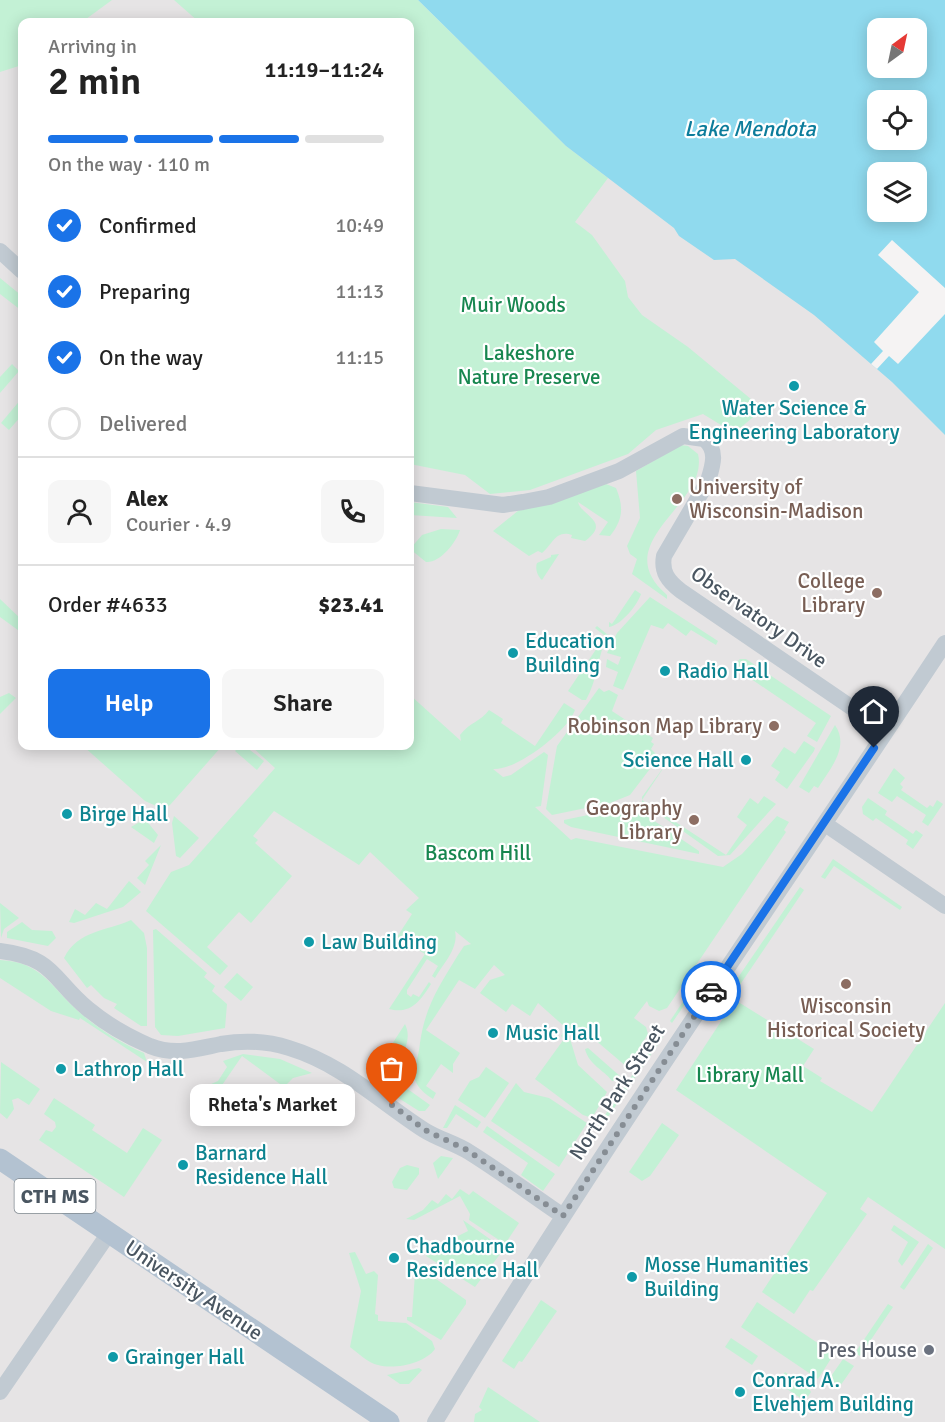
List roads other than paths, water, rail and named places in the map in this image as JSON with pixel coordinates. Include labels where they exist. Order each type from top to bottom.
[{"type":"main road","name":"University Avenue","points":[[0,1159],[389,1422]]},
{"type":"street","points":[[0,251],[18,267]]},
{"type":"street","name":"Observatory Drive","points":[[414,494],[503,505],[523,502],[549,497],[619,471],[683,436],[704,439],[712,449],[713,467],[708,481],[664,556],[663,565],[667,577],[681,591],[886,731]]},
{"type":"street","name":"North Park Street","points":[[435,1422],[563,1216],[679,1038],[945,643]]},
{"type":"street","points":[[825,824],[945,906]]},
{"type":"street","points":[[0,951],[22,954],[38,960],[55,973],[88,1009],[151,1046],[180,1052],[232,1043],[266,1043],[288,1047],[327,1064],[375,1092],[425,1130],[467,1150],[563,1216]]},
{"type":"street","points":[[0,1392],[6,1371],[109,1233]]},
{"type":"water","name":"Lake Mendota","points":[[418,0],[945,0],[945,435],[892,382],[814,315],[735,259],[714,260],[679,236],[674,228],[566,146]]},
{"type":"place","name":"Water Science & Engineering Laboratory","points":[[794,386]]},
{"type":"place","name":"University of Wisconsin-Madison","points":[[677,499]]},
{"type":"place","name":"College Library","points":[[877,593]]},
{"type":"place","name":"Education Building","points":[[513,653]]},
{"type":"place","name":"Radio Hall","points":[[665,671]]},
{"type":"place","name":"Robinson Map Library","points":[[774,726]]},
{"type":"place","name":"Science Hall","points":[[746,760]]},
{"type":"place","name":"Birge Hall","points":[[67,814]]},
{"type":"place","name":"Geography Library","points":[[694,820]]},
{"type":"place","name":"Law Building","points":[[309,942]]},
{"type":"place","name":"Wisconsin Historical Society","points":[[846,984]]},
{"type":"place","name":"Music Hall","points":[[493,1033]]},
{"type":"place","name":"Lathrop Hall","points":[[61,1069]]},
{"type":"place","name":"Rheta's Market","points":[[392,1105]]},
{"type":"place","name":"Barnard Residence Hall","points":[[183,1165]]},
{"type":"place","name":"Chadbourne Residence Hall","points":[[394,1258]]},
{"type":"place","name":"Mosse Humanities Building","points":[[632,1277]]},
{"type":"place","name":"Pres House","points":[[929,1350]]},
{"type":"place","name":"Grainger Hall","points":[[113,1357]]},
{"type":"place","name":"Conrad A. Elvehjem Building","points":[[740,1392]]},
{"type":"park label","name":"Muir Woods","points":[[513,305]]},
{"type":"park label","name":"Lakeshore Nature Preserve","points":[[529,365]]},
{"type":"park label","name":"Bascom Hill","points":[[478,853]]},
{"type":"park label","name":"Library Mall","points":[[750,1075]]}]
